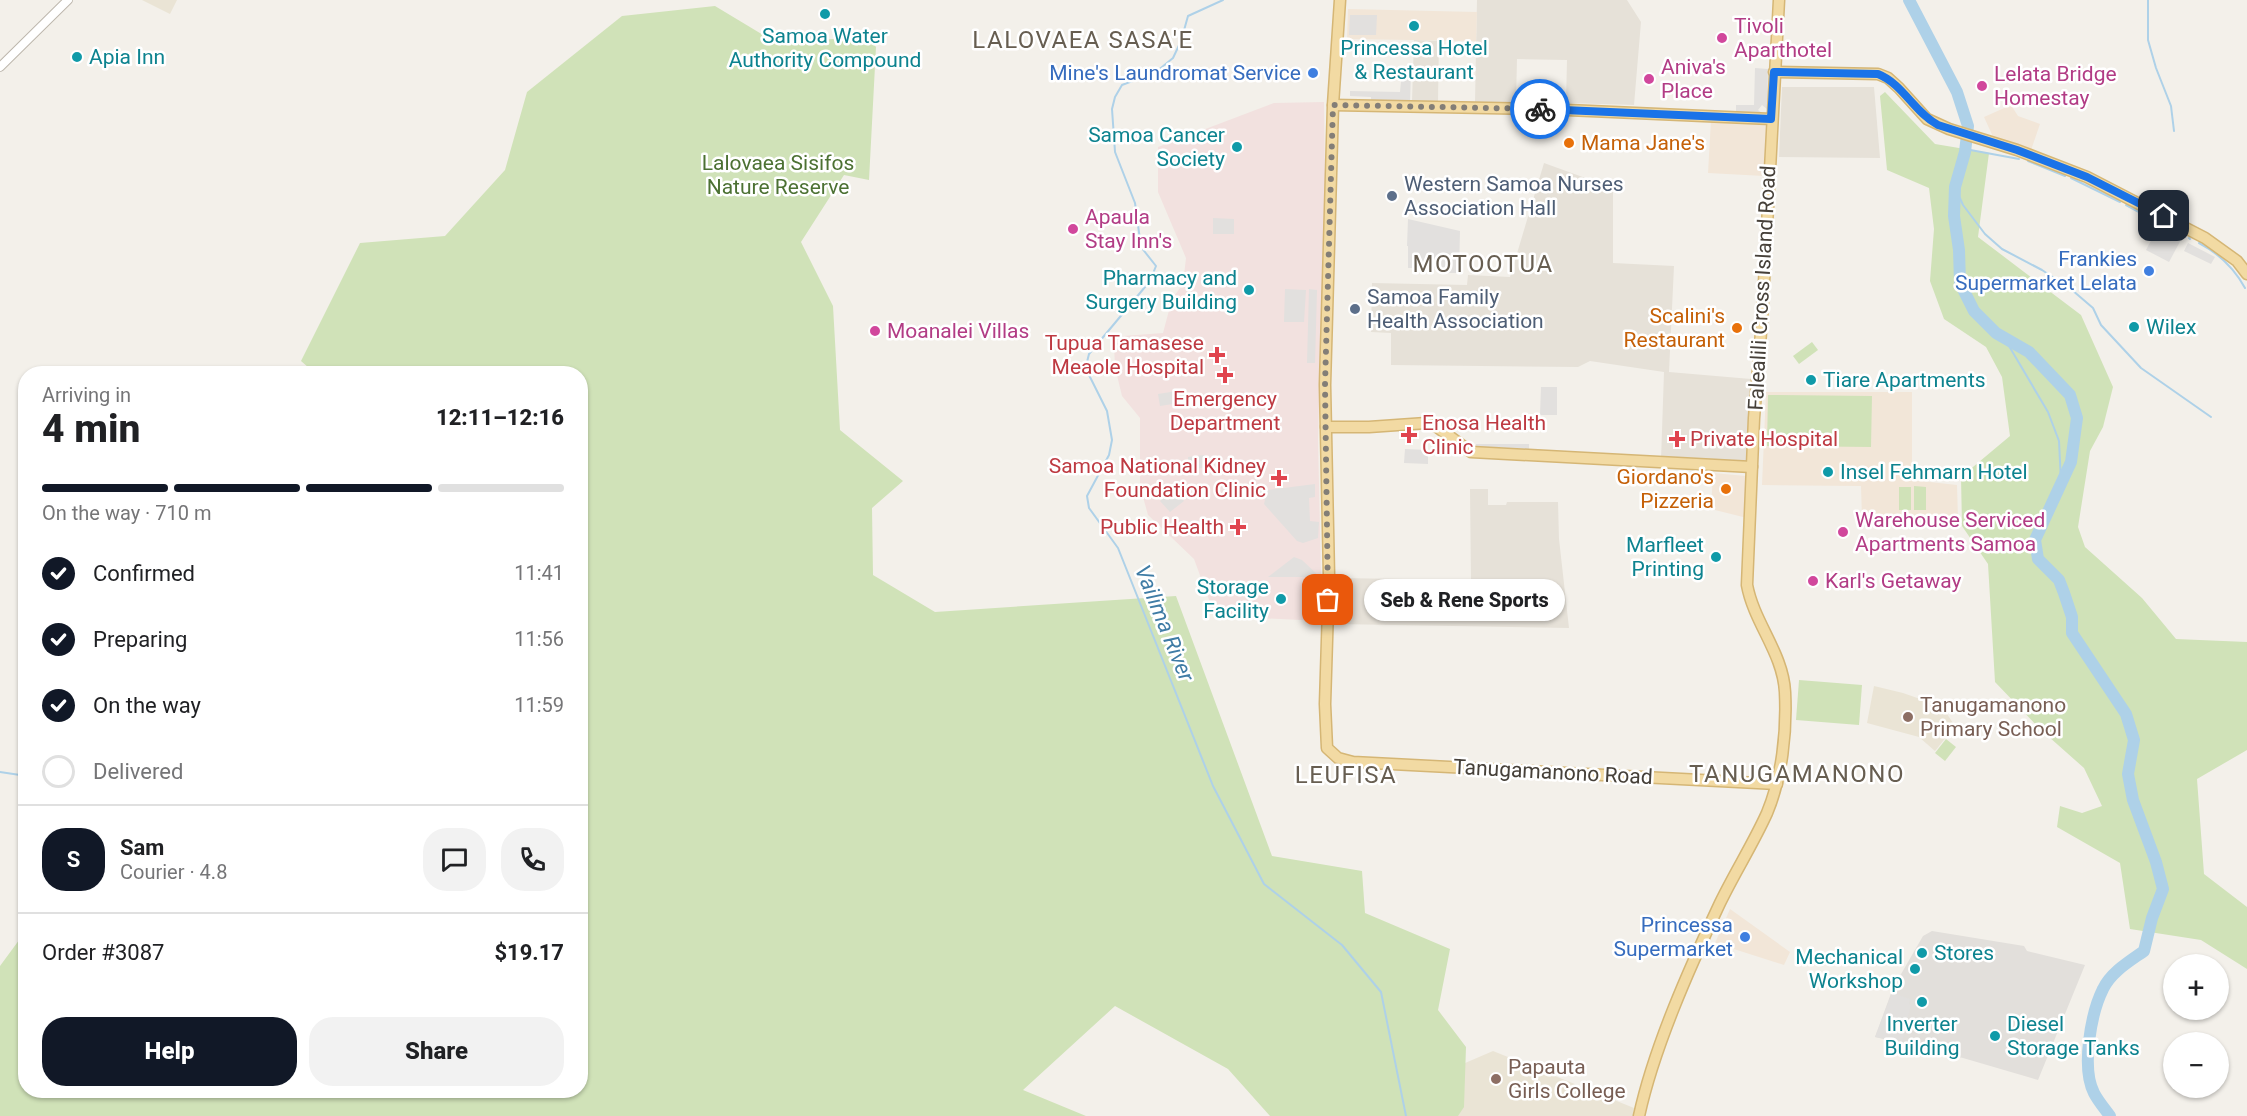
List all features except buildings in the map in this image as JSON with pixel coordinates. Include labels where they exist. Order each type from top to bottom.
[{"type":"main road","points":[[1340,0],[1333,105],[1325,385],[1326,427],[1426,423],[1437,427],[1471,452],[1752,467]]},
{"type":"main road","name":"Falealili Cross Island Road","points":[[1640,1116],[1656,1057],[1711,922],[1767,812],[1777,784],[1784,743],[1785,692],[1780,665],[1752,608],[1748,585],[1752,467],[1779,0]]},
{"type":"main road","points":[[1774,72],[1878,74],[1888,78],[1927,119],[1949,129],[2087,177],[2205,238],[2237,261],[2247,274]]},
{"type":"main road","points":[[1333,105],[1545,109],[1771,119]]},
{"type":"main road","name":"Tanugamanono Road","points":[[1326,427],[1329,578],[1325,739],[1332,754],[1353,762],[1777,784]]},
{"type":"street","points":[[0,67],[69,0]]},
{"type":"shaded area","points":[[142,0],[177,0],[170,14]]},
{"type":"shaded area","points":[[1477,0],[1627,0],[1641,22],[1634,105],[1566,103],[1567,60],[1517,59],[1516,102],[1475,102]]},
{"type":"shaded area","points":[[1348,9],[1477,12],[1476,41],[1347,39]]},
{"type":"shaded area","points":[[1350,15],[1377,15],[1376,35],[1349,35]]},
{"type":"shaded area","points":[[1414,40],[1439,41],[1438,101],[1412,101]]},
{"type":"shaded area","points":[[1755,68],[1768,69],[1767,109],[1762,105],[1758,110],[1763,114],[1736,114],[1736,105],[1754,105]]},
{"type":"shaded area","points":[[1402,71],[1411,71],[1410,103],[1371,102],[1371,97],[1350,96],[1350,91],[1400,92]]},
{"type":"shaded area","points":[[1782,87],[1874,87],[1880,158],[1779,157]]},
{"type":"shaded area","name":"Tupua Tamasese Meaole Hospital","points":[[1324,102],[1325,181],[1318,439],[1322,621],[1215,616],[1194,559],[1148,515],[1140,486],[1140,418],[1122,396],[1115,367],[1114,344],[1123,336],[1163,333],[1172,299],[1183,284],[1186,258],[1158,192],[1158,147],[1274,103]]},
{"type":"shaded area","points":[[2011,105],[2018,116],[2040,124],[2030,153],[1994,139],[1984,117]]},
{"type":"shaded area","points":[[1711,120],[1767,123],[1764,176],[1708,173]]},
{"type":"shaded area","points":[[1544,163],[1613,188],[1613,263],[1674,266],[1669,372],[1751,379],[1747,465],[1661,460],[1664,372],[1590,361],[1578,367],[1391,365],[1391,333],[1371,332],[1372,283],[1467,285],[1468,275],[1510,277]]},
{"type":"shaded area","points":[[1213,218],[1234,219],[1234,234],[1213,234]]},
{"type":"shaded area","points":[[1408,219],[1460,231],[1459,273],[1448,273],[1448,268],[1408,268]]},
{"type":"shaded area","points":[[2160,224],[2183,236],[2169,262],[2146,250]]},
{"type":"shaded area","points":[[2188,243],[2215,257],[2211,264],[2184,251]]},
{"type":"shaded area","points":[[1285,289],[1306,290],[1304,322],[1284,322]]},
{"type":"shaded area","points":[[1309,289],[1317,290],[1315,363],[1307,363]]},
{"type":"shaded area","points":[[1541,387],[1557,387],[1557,415],[1540,415]]},
{"type":"shaded area","points":[[1183,390],[1185,402],[1160,406],[1158,394]]},
{"type":"shaded area","name":"Insel Fehmarn Hotel","points":[[1766,392],[1912,392],[1912,480],[1957,485],[1958,519],[1862,518],[1861,486],[1762,485]]},
{"type":"shaded area","points":[[1476,444],[1529,444],[1529,451],[1476,448]]},
{"type":"shaded area","points":[[1405,449],[1428,450],[1428,464],[1404,463]]},
{"type":"shaded area","points":[[1205,455],[1207,467],[1189,470],[1188,467],[1165,469],[1165,465],[1188,462],[1188,457]]},
{"type":"shaded area","points":[[1713,473],[1746,476],[1749,479],[1747,516],[1711,509]]},
{"type":"shaded area","points":[[1315,484],[1315,497],[1309,498],[1310,521],[1319,522],[1318,538],[1303,543],[1297,541],[1264,504],[1265,500],[1259,491]]},
{"type":"shaded area","points":[[1174,489],[1184,501],[1170,512],[1160,501]]},
{"type":"shaded area","points":[[1470,489],[1488,489],[1488,505],[1506,505],[1507,502],[1558,502],[1559,539],[1569,628],[1336,624],[1337,578],[1471,580]]},
{"type":"shaded area","points":[[1294,557],[1302,560],[1320,577],[1268,577]]},
{"type":"shaded area","name":"Tanugamanono Primary School","points":[[1874,686],[1923,700],[1945,711],[1955,726],[1935,751],[1919,737],[1867,723]]},
{"type":"shaded area","points":[[1730,909],[1790,952],[1784,965],[1715,943]]},
{"type":"shaded area","points":[[1932,931],[2024,946],[2027,951],[2085,965],[2038,1080],[1963,1058],[1875,1037],[1893,988],[1923,936]]},
{"type":"shaded area","points":[[1892,993],[1910,999],[1909,1004],[1911,1005],[1902,1042],[1875,1037]]},
{"type":"shaded area","name":"Papauta Girls College","points":[[1493,1051],[1634,1108],[1633,1116],[1342,1116]]},
{"type":"green space","name":"Lalovaea Sisifos Nature Reserve","points":[[715,6],[778,44],[866,36],[876,47],[869,180],[844,175],[801,242],[833,306],[840,430],[903,481],[872,508],[873,575],[935,612],[1176,596],[1272,856],[1362,871],[1365,913],[1450,949],[1438,1010],[1466,1047],[1464,1107],[1458,1116],[1270,1116],[1228,1069],[1115,1006],[1023,1090],[1086,1116],[0,1116],[0,966],[18,942],[18,1098],[588,1098],[588,366],[307,366],[301,361],[360,243],[445,236],[505,170],[527,92],[622,16]]},
{"type":"green space","points":[[1885,92],[1935,144],[1989,153],[1978,237],[2081,315],[2113,387],[2103,427],[2090,451],[2078,527],[2085,547],[2142,598],[2176,639],[2247,642],[2247,750],[2197,779],[2204,874],[2247,907],[2247,969],[2229,958],[2229,954],[2223,954],[2201,940],[2130,929],[2120,863],[2057,827],[2060,806],[2082,813],[2102,806],[2084,768],[2040,729],[1995,682],[1988,564],[1962,526],[1961,477],[2010,436],[2002,377],[1986,347],[1944,319],[1930,281],[1934,229],[1929,188],[1887,170],[1880,96]]},
{"type":"green space","points":[[1812,342],[1818,350],[1799,364],[1793,356]]},
{"type":"green space","points":[[1768,395],[1872,396],[1871,447],[1767,446]]},
{"type":"green space","points":[[1914,486],[1926,487],[1926,510],[1914,510]]},
{"type":"green space","points":[[1899,487],[1911,487],[1911,510],[1899,510]]},
{"type":"green space","points":[[1799,680],[1862,685],[1859,725],[1796,720]]},
{"type":"green space","points":[[1946,739],[1956,747],[1945,761],[1935,753]]},
{"type":"waterway","name":"Vailima River","points":[[1223,0],[1188,16],[1181,41],[1173,58],[1156,72],[1122,85],[1115,97],[1112,109],[1115,152],[1135,203],[1141,247],[1156,266],[1150,281],[1089,354],[1088,373],[1107,411],[1112,440],[1109,455],[1087,496],[1089,508],[1118,548],[1213,786],[1264,884],[1342,945],[1381,992],[1406,1116]]},
{"type":"waterway","points":[[1909,0],[1957,92],[1968,126],[1965,152],[1955,187],[1954,216],[1959,250],[1960,283],[1974,311],[1996,333],[2029,352],[2070,395],[2077,418],[2071,462],[2035,540],[2038,559],[2059,580],[2072,617],[2072,633],[2126,714],[2134,740],[2128,774],[2133,800],[2156,862],[2163,889],[2152,918],[2144,951],[2121,967],[2106,983],[2091,1026],[2088,1055],[2090,1082],[2094,1093],[2110,1116]]},
{"type":"waterway","points":[[2148,0],[2148,40],[2171,106],[2174,131]]},
{"type":"waterway","points":[[1965,149],[2019,159]]},
{"type":"waterway","points":[[2028,161],[2065,176]]},
{"type":"waterway","points":[[2071,178],[2120,202]]},
{"type":"waterway","points":[[1955,187],[1963,205],[1985,234],[2002,249],[2042,270],[2072,290],[2093,308],[2101,325],[2141,368],[2211,417]]},
{"type":"waterway","points":[[2126,205],[2150,218]]},
{"type":"waterway","points":[[2168,227],[2175,231]]},
{"type":"waterway","points":[[2199,243],[2226,262],[2245,288]]},
{"type":"waterway","points":[[1996,333],[2009,346],[2048,412],[2059,441],[2061,482]]},
{"type":"waterway","points":[[0,772],[18,775]]},
{"type":"way so far","points":[[1328,600],[1325,385],[1333,105],[1540,109]]},
{"type":"place","name":"Samoa Water Authority Compound","points":[[825,14]]},
{"type":"place","name":"Princessa Hotel & Restaurant","points":[[1414,26]]},
{"type":"place","name":"Tivoli Aparthotel","points":[[1722,38]]},
{"type":"place","name":"Apia Inn","points":[[77,57]]},
{"type":"place","name":"Mine's Laundromat Service","points":[[1313,73]]},
{"type":"place","name":"Aniva's Place","points":[[1649,79]]},
{"type":"place","name":"Lelata Bridge Homestay","points":[[1982,86]]},
{"type":"place","name":"Mama Jane's","points":[[1569,143]]},
{"type":"place","name":"Samoa Cancer Society","points":[[1237,147]]},
{"type":"place","name":"Western Samoa Nurses Association Hall","points":[[1392,196]]},
{"type":"place","name":"Apaula Stay Inn's","points":[[1073,229]]},
{"type":"place","name":"Frankies Supermarket Lelata","points":[[2149,271]]},
{"type":"place","name":"Pharmacy and Surgery Building","points":[[1249,290]]},
{"type":"place","name":"Samoa Family Health Association","points":[[1355,309]]},
{"type":"place","name":"Wilex","points":[[2134,327]]},
{"type":"place","name":"Scalini's Restaurant","points":[[1737,328]]},
{"type":"place","name":"Moanalei Villas","points":[[875,331]]},
{"type":"place","name":"Tupua Tamasese Meaole Hospital","points":[[1217,355]]},
{"type":"place","name":"Emergency Department","points":[[1225,375]]},
{"type":"place","name":"Tiare Apartments","points":[[1811,380]]},
{"type":"place","name":"Enosa Health Clinic","points":[[1409,435]]},
{"type":"place","name":"Private Hospital","points":[[1677,439]]},
{"type":"place","name":"Insel Fehmarn Hotel","points":[[1828,472]]},
{"type":"place","name":"Samoa National Kidney Foundation Clinic","points":[[1279,478]]},
{"type":"place","name":"Giordano's Pizzeria","points":[[1726,489]]},
{"type":"place","name":"Public Health","points":[[1238,527]]},
{"type":"place","name":"Warehouse Serviced Apartments Samoa","points":[[1843,532]]},
{"type":"place","name":"Marfleet Printing","points":[[1716,557]]},
{"type":"place","name":"Karl's Getaway","points":[[1813,581]]},
{"type":"place","name":"Storage Facility","points":[[1281,599]]},
{"type":"place","name":"Seb & Rene Sports","points":[[1328,600]]},
{"type":"place","name":"Tanugamanono Primary School","points":[[1908,717]]},
{"type":"place","name":"Princessa Supermarket","points":[[1745,937]]},
{"type":"place","name":"Stores","points":[[1922,953]]},
{"type":"place","name":"Mechanical Workshop","points":[[1915,969]]},
{"type":"place","name":"Inverter Building","points":[[1922,1002]]},
{"type":"place","name":"Diesel Storage Tanks","points":[[1995,1036]]},
{"type":"place","name":"Papauta Girls College","points":[[1496,1079]]},
{"type":"district","name":"LALOVAEA SASA'E","points":[[1083,40]]},
{"type":"district","name":"MOTOOTUA","points":[[1483,264]]},
{"type":"district","name":"TANUGAMANONO","points":[[1797,774]]},
{"type":"district","name":"LEUFISA","points":[[1346,775]]},
{"type":"route","points":[[1540,109],[1771,119],[1774,72],[1878,74],[1888,78],[1927,119],[1938,125],[2017,150],[2087,177],[2164,216]]}]
